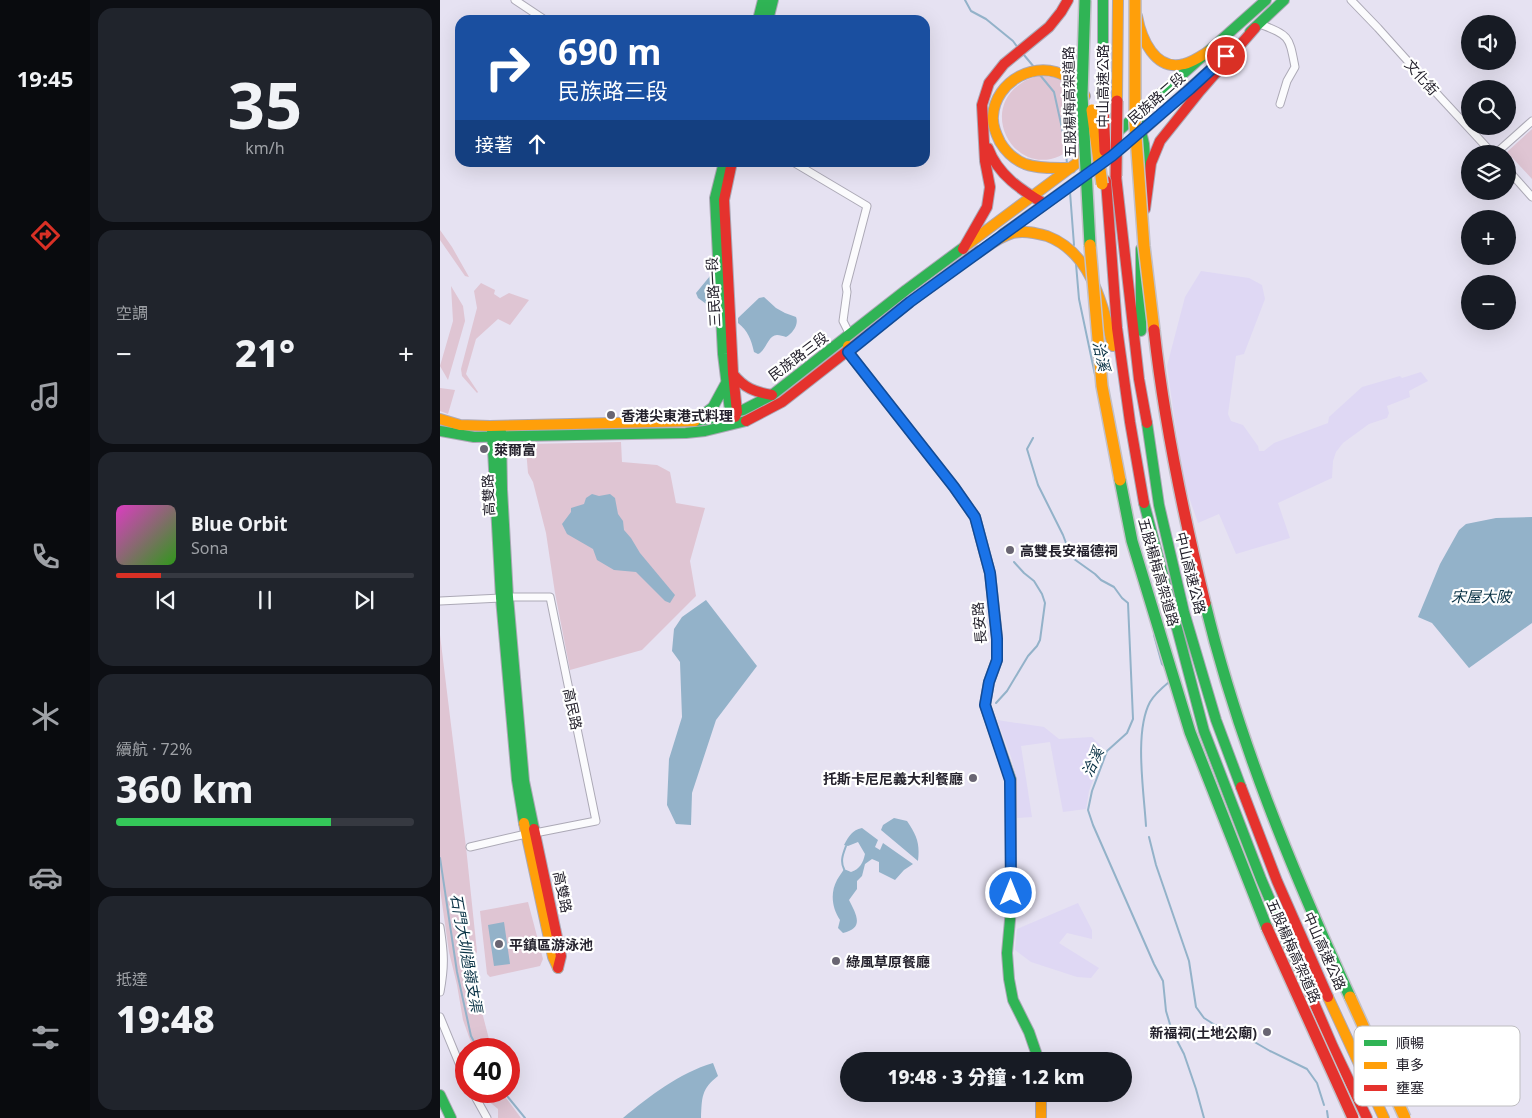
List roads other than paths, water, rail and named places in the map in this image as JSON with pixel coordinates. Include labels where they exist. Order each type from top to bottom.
[{"type":"main road","points":[[759,15],[763,0]]},
{"type":"main road","points":[[769,15],[772,0]]},
{"type":"main road","points":[[968,252],[986,207],[990,187],[985,161],[982,126],[982,105],[989,83],[1004,64],[1049,26],[1068,0]]},
{"type":"main road","name":"五股楊梅高架道路","points":[[1085,0],[1082,95],[1088,220],[1102,386],[1132,541],[1190,732],[1270,936],[1353,1118]]},
{"type":"main road","name":"中山高速公路","points":[[1102,0],[1108,213],[1117,328],[1130,422],[1144,502],[1204,731],[1261,879],[1333,1047],[1354,1091]]},
{"type":"main road","name":"中山高速公路","points":[[1118,0],[1117,101],[1108,180],[1159,505],[1184,612],[1216,720],[1277,881],[1354,1054]]},
{"type":"main road","name":"民族路二段","points":[[1111,138],[1266,0]]},
{"type":"main road","name":"民族路二段","points":[[1112,156],[1258,26],[1284,0]]},
{"type":"main road","points":[[1136,3],[1138,25],[1144,40],[1151,52],[1162,61],[1174,65],[1183,65],[1209,51]]},
{"type":"main road","points":[[1136,3],[1138,115],[1144,144],[1147,185]]},
{"type":"main road","points":[[1136,3],[1135,123],[1144,246],[1158,367],[1186,531],[1216,649],[1267,802],[1316,922],[1363,1026]]},
{"type":"main road","points":[[1146,418],[1140,313],[1140,265],[1147,185],[1151,164],[1160,141],[1188,104],[1258,26]]},
{"type":"main road","points":[[1071,168],[1028,165],[1014,158],[1002,146],[995,132],[993,116],[997,100],[1005,86],[1017,76],[1032,70],[1048,70],[1063,74],[1076,84],[1086,96],[1092,110],[1108,180]]},
{"type":"main road","points":[[982,126],[990,156],[998,168],[1013,183],[1045,204]]},
{"type":"main road","name":"民族路三段","points":[[440,431],[468,437],[496,431],[689,422],[713,418],[733,417],[744,422],[782,402],[848,352],[910,302],[1032,197],[1111,138]]},
{"type":"main road","name":"民族路三段","points":[[440,419],[460,425],[496,431],[591,434],[686,433],[733,417],[772,395],[906,290],[1045,204],[1112,156]]},
{"type":"main road","name":"三民路一段","points":[[689,422],[711,411],[729,378],[723,354],[715,198],[723,167]]},
{"type":"main road","name":"三民路一段","points":[[731,167],[724,200],[729,378],[733,417]]},
{"type":"main road","points":[[968,252],[1014,233],[1031,232],[1055,239],[1078,257],[1096,287],[1102,305],[1130,422]]},
{"type":"main road","points":[[848,352],[850,335]]},
{"type":"main road","name":"長安路","points":[[848,352],[954,487],[975,517],[990,573],[997,639],[997,660],[989,682],[985,705],[1010,780],[1011,909],[1007,953],[1009,979],[1013,1000],[1037,1052]]},
{"type":"main road","points":[[729,378],[753,392],[772,395]]},
{"type":"main road","name":"高雙路","points":[[496,431],[517,780],[561,956],[558,968],[553,957],[530,834]]},
{"type":"main road","points":[[440,1095],[451,1118]]},
{"type":"main road","points":[[1041,1102],[1041,1118]]},
{"type":"main road","name":"中山高速公路","points":[[1361,1106],[1367,1118]]},
{"type":"main road","name":"中山高速公路","points":[[1378,1106],[1384,1118]]},
{"type":"main road","points":[[1400,1106],[1405,1118]]},
{"type":"street","points":[[515,0],[538,15]]},
{"type":"street","name":"文化街","points":[[1351,0],[1486,145]]},
{"type":"street","points":[[1258,26],[1277,31],[1286,37],[1291,46],[1295,67],[1287,81],[1280,104]]},
{"type":"street","points":[[1504,145],[1532,121]]},
{"type":"street","points":[[801,167],[867,206],[846,286],[848,292],[843,321],[850,335]]},
{"type":"street","points":[[1516,179],[1532,197]]},
{"type":"street","name":"高民路","points":[[505,598],[550,597],[596,821],[530,834]]},
{"type":"street","points":[[440,601],[505,598]]},
{"type":"street","points":[[470,847],[530,834]]},
{"type":"street","points":[[440,927],[444,956],[444,970],[440,992]]},
{"type":"street","points":[[440,1017],[455,1053]]},
{"type":"street","points":[[479,1103],[487,1118]]},
{"type":"water","points":[[710,276],[712,308],[698,298],[696,293]]},
{"type":"water","points":[[764,297],[776,308],[796,317],[797,323],[793,331],[786,337],[778,335],[771,338],[758,354],[754,352],[749,336],[738,323],[738,318],[759,298]]},
{"type":"water","points":[[592,494],[599,496],[610,494],[615,498],[624,530],[640,553],[675,595],[670,603],[665,601],[636,572],[614,570],[597,560],[593,549],[567,534],[562,524],[571,512],[571,508],[584,504],[586,498]]},
{"type":"water","name":"宋屋大陂","points":[[1532,517],[1532,623],[1469,668],[1432,623],[1418,617],[1440,564],[1459,530],[1466,524],[1496,518]]},
{"type":"water","points":[[706,600],[757,666],[716,720],[692,793],[691,825],[676,824],[667,805],[669,759],[682,717],[680,662],[672,651],[674,629],[682,617]]},
{"type":"water","points":[[894,818],[907,821],[913,831],[919,849],[918,861],[881,830],[883,825]]},
{"type":"water","points":[[862,828],[878,840],[875,847],[880,850],[883,843],[913,864],[895,880],[879,872],[879,862],[872,859],[865,864],[862,876],[857,881],[857,889],[849,900],[856,915],[856,924],[850,931],[843,933],[838,928],[840,920],[835,911],[833,890],[844,869],[851,872],[862,863],[865,854],[858,842],[848,846],[844,845],[853,832]]},
{"type":"water","name":"平鎮區游泳池","points":[[504,922],[510,964],[494,966],[488,925]]},
{"type":"water","points":[[713,1063],[718,1076],[705,1090],[701,1118],[623,1118],[677,1079],[700,1067]]},
{"type":"waterway","name":"洽溪","points":[[965,0],[971,11],[986,19],[1013,41],[1018,48]]},
{"type":"waterway","name":"洽溪","points":[[1024,55],[1034,67]]},
{"type":"waterway","name":"洽溪","points":[[1040,75],[1054,92],[1065,142],[1067,164]]},
{"type":"waterway","name":"洽溪","points":[[1070,192],[1074,245]]},
{"type":"waterway","name":"洽溪","points":[[1076,264],[1079,299],[1095,375]]},
{"type":"waterway","name":"洽溪","points":[[1033,438],[1027,449],[1038,485],[1069,551],[1074,559],[1101,580],[1114,587],[1128,603],[1133,719],[1127,733],[1107,751],[1092,791],[1088,810],[1163,981],[1166,1011],[1172,1031],[1184,1054],[1204,1118]]},
{"type":"waterway","points":[[996,703],[1007,691],[1040,640],[1045,603],[1034,581],[1014,562]]},
{"type":"waterway","name":"洽溪","points":[[1154,635],[1164,666]]},
{"type":"waterway","name":"洽溪","points":[[1146,826],[1141,763],[1142,729],[1150,702],[1169,682]]},
{"type":"waterway","name":"洽溪","points":[[1149,837],[1156,865],[1189,961],[1196,1007],[1204,1018],[1215,1025],[1239,1033],[1307,1069],[1317,1083],[1324,1105]]},
{"type":"waterway","points":[[844,869],[842,860],[846,846]]},
{"type":"waterway","name":"石門大圳過嶺支渠","points":[[440,858],[457,972],[472,1038]]},
{"type":"waterway","name":"石門大圳過嶺支渠","points":[[513,1103],[525,1118]]},
{"type":"waterway","name":"洽溪","points":[[1327,1111],[1328,1118]]},
{"type":"place","name":"香港尖東港式料理","points":[[611,415]]},
{"type":"place","name":"萊爾富","points":[[484,449]]},
{"type":"place","name":"高雙長安福德祠","points":[[1010,550]]},
{"type":"place","name":"托斯卡尼尼義大利餐廳","points":[[973,778]]},
{"type":"place","name":"平鎮區游泳池","points":[[499,944]]},
{"type":"place","name":"綠風草原餐廳","points":[[836,961]]},
{"type":"place","name":"新福祠(土地公廟)","points":[[1267,1032]]}]
